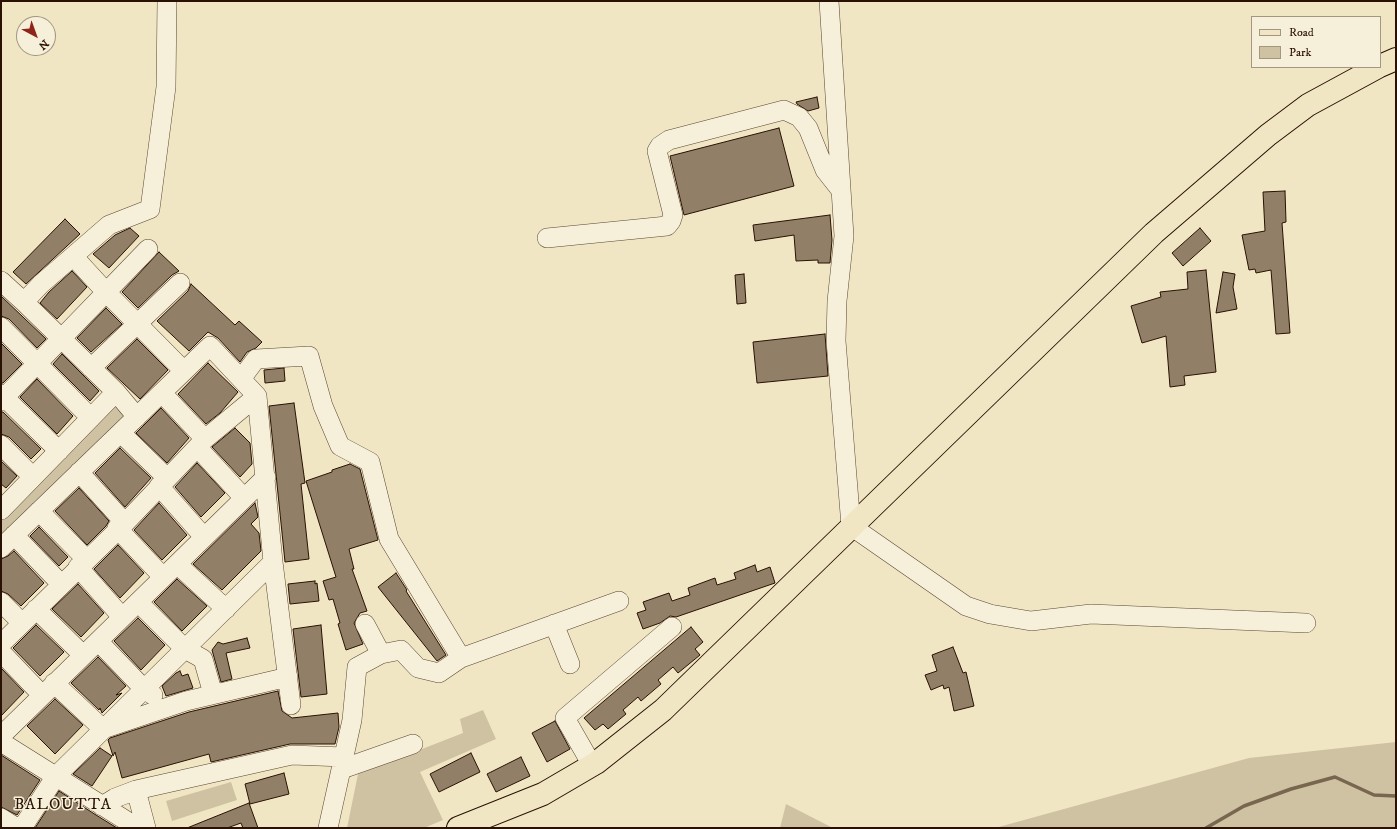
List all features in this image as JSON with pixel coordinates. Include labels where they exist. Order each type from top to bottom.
[{"type":"main road","points":[[1381,65],[1396,59]]},
{"type":"main road","points":[[458,828],[543,794],[592,765],[663,710],[851,526],[930,453],[1154,233],[1268,135],[1308,105],[1375,68]]},
{"type":"street","points":[[24,302],[41,284],[109,225],[150,209],[166,87],[167,1]]},
{"type":"street","points":[[829,1],[844,236],[837,301],[836,341],[851,526],[966,606],[990,614],[1031,621],[1091,614],[1306,623]]},
{"type":"street","points":[[547,238],[666,226],[671,221],[673,215],[657,151],[660,146],[669,140],[784,110],[800,117],[808,128],[825,170],[840,189]]},
{"type":"street","points":[[59,451],[2,398],[148,249]]},
{"type":"street","points":[[73,256],[106,292],[184,371]]},
{"type":"street","points":[[1,281],[116,392],[137,417]]},
{"type":"street","points":[[91,368],[180,283]]},
{"type":"street","points":[[1,327],[36,365],[91,418]]},
{"type":"street","points":[[1,548],[210,346],[257,396],[273,562],[292,705]]},
{"type":"street","points":[[241,379],[256,359],[309,356],[323,406],[340,446],[370,462],[389,539],[461,658]]},
{"type":"street","points":[[3,502],[33,477],[116,392]]},
{"type":"street","points":[[162,393],[244,498]]},
{"type":"street","points":[[1,644],[201,443],[257,396]]},
{"type":"street","points":[[120,433],[163,482],[204,537]]},
{"type":"street","points":[[1,445],[33,477]]},
{"type":"street","points":[[79,472],[163,577]]},
{"type":"street","points":[[138,828],[56,776],[3,746],[48,689],[266,477]]},
{"type":"street","points":[[39,511],[82,563],[122,617]]},
{"type":"street","points":[[14,535],[61,584]]},
{"type":"street","points":[[22,828],[56,776],[273,562]]},
{"type":"street","points":[[176,564],[226,609]]},
{"type":"street","points":[[328,828],[352,720],[357,667],[381,654],[401,650],[418,668],[439,673],[461,658],[619,601]]},
{"type":"street","points":[[1,602],[22,623]]},
{"type":"street","points":[[138,602],[185,650],[203,659],[213,694]]},
{"type":"street","points":[[36,609],[83,655]]},
{"type":"street","points":[[365,624],[381,654]]},
{"type":"street","points":[[554,624],[570,664]]},
{"type":"street","points":[[592,765],[565,718],[672,627]]},
{"type":"street","points":[[98,641],[144,689],[169,706]]},
{"type":"street","points":[[1,652],[48,689],[103,729]]},
{"type":"street","points":[[103,729],[169,706],[213,694],[288,677]]},
{"type":"street","points":[[102,806],[115,798],[136,790],[292,755],[343,763],[413,744]]},
{"type":"street","points":[[136,790],[146,828]]},
{"type":"street","points":[[1,818],[18,828]]},
{"type":"green space","points":[[116,402],[127,413],[1,538],[1,516]]},
{"type":"green space","points":[[483,710],[496,739],[420,772],[443,820],[424,828],[347,828],[358,774],[463,733],[460,719]]},
{"type":"green space","points":[[1396,742],[1396,828],[995,828],[1249,758]]},
{"type":"green space","points":[[231,782],[237,800],[172,821],[166,801]]},
{"type":"green space","points":[[786,804],[833,828],[780,828]]},
{"type":"building","points":[[817,97],[819,108],[808,111],[796,102]]},
{"type":"building","points":[[779,128],[794,186],[684,215],[670,156]]},
{"type":"building","points":[[1285,191],[1286,222],[1282,223],[1290,333],[1276,334],[1271,270],[1256,273],[1255,269],[1249,270],[1242,235],[1265,231],[1263,192]]},
{"type":"building","points":[[830,215],[832,240],[830,263],[818,263],[818,260],[796,261],[794,235],[755,241],[753,225]]},
{"type":"building","points":[[65,219],[80,234],[26,284],[13,272]]},
{"type":"building","points":[[130,228],[139,236],[109,268],[93,254],[115,235]]},
{"type":"building","points":[[1200,228],[1211,241],[1183,266],[1172,253]]},
{"type":"building","points":[[159,252],[179,271],[172,275],[138,308],[122,292]]},
{"type":"building","points":[[1206,270],[1216,372],[1184,376],[1185,385],[1170,387],[1166,336],[1142,343],[1131,306],[1161,297],[1160,292],[1188,289],[1187,272]]},
{"type":"building","points":[[72,271],[87,287],[57,319],[40,303],[49,292]]},
{"type":"building","points":[[1223,272],[1235,274],[1233,287],[1237,309],[1216,313]]},
{"type":"building","points":[[744,274],[746,303],[737,304],[735,275]]},
{"type":"building","points":[[191,284],[235,325],[239,321],[262,342],[256,348],[247,352],[240,362],[218,338],[208,332],[189,351],[157,321],[188,291]]},
{"type":"building","points":[[1,296],[46,339],[37,348],[9,319],[1,316]]},
{"type":"building","points":[[106,308],[122,324],[91,352],[77,338]]},
{"type":"building","points":[[825,334],[828,376],[757,383],[753,342]]},
{"type":"building","points":[[137,339],[168,370],[140,399],[107,368]]},
{"type":"building","points":[[1,343],[22,364],[3,383],[1,383]]},
{"type":"building","points":[[62,354],[99,391],[90,401],[53,364]]},
{"type":"building","points":[[208,363],[238,392],[220,413],[206,424],[178,394]]},
{"type":"building","points":[[284,368],[285,381],[265,383],[264,370]]},
{"type":"building","points":[[37,379],[73,416],[57,434],[20,397]]},
{"type":"building","points":[[294,403],[305,483],[301,484],[309,559],[285,562],[269,406]]},
{"type":"building","points":[[161,408],[189,438],[167,463],[136,433]]},
{"type":"building","points":[[1,412],[3,412],[41,449],[31,459],[9,437],[1,434]]},
{"type":"building","points":[[235,428],[250,443],[252,464],[240,477],[212,447]]},
{"type":"building","points":[[120,448],[151,478],[125,507],[95,473]]},
{"type":"building","points":[[1,461],[17,476],[6,488],[1,484]]},
{"type":"building","points":[[197,463],[225,493],[201,517],[175,487]]},
{"type":"building","points":[[350,464],[360,469],[378,540],[349,549],[354,569],[352,569],[367,611],[360,613],[354,623],[363,644],[346,650],[338,624],[340,623],[333,599],[329,600],[323,581],[336,577],[306,481]]},
{"type":"building","points":[[79,488],[109,521],[87,545],[55,511]]},
{"type":"building","points":[[159,503],[187,535],[162,560],[134,530]]},
{"type":"building","points":[[255,503],[258,517],[251,524],[259,533],[261,551],[222,590],[193,564]]},
{"type":"building","points":[[39,527],[68,557],[59,566],[30,536]]},
{"type":"building","points":[[118,545],[144,573],[120,598],[94,569]]},
{"type":"building","points":[[14,551],[44,583],[21,606],[8,594],[1,591],[1,559]]},
{"type":"building","points":[[755,565],[757,572],[770,567],[775,583],[676,617],[670,616],[660,623],[643,629],[637,613],[646,610],[643,602],[669,593],[672,601],[690,595],[688,588],[715,578],[717,585],[736,579],[734,573]]},
{"type":"building","points":[[396,573],[446,655],[437,661],[378,587]]},
{"type":"building","points":[[177,579],[207,606],[182,631],[154,602]]},
{"type":"building","points":[[315,581],[315,584],[317,583],[319,601],[290,604],[288,584]]},
{"type":"building","points":[[78,584],[104,613],[81,637],[52,609]]},
{"type":"building","points":[[138,618],[165,645],[141,670],[114,641]]},
{"type":"building","points":[[36,625],[64,652],[40,676],[13,648]]},
{"type":"building","points":[[321,625],[327,694],[301,697],[293,629]]},
{"type":"building","points":[[691,627],[703,642],[695,649],[700,655],[678,673],[673,667],[658,680],[661,684],[641,701],[638,697],[623,710],[626,714],[608,729],[603,724],[595,730],[584,718]]},
{"type":"building","points":[[247,638],[250,648],[226,653],[232,679],[221,682],[212,650],[218,642],[223,644]]},
{"type":"building","points":[[953,647],[963,673],[966,672],[974,706],[954,711],[949,687],[944,689],[943,685],[931,690],[925,675],[937,671],[932,655]]},
{"type":"building","points":[[98,657],[126,686],[116,695],[122,693],[102,713],[100,708],[99,710],[71,683]]},
{"type":"building","points":[[1,668],[24,692],[1,716]]},
{"type":"building","points":[[180,671],[182,676],[188,674],[193,688],[166,696],[162,686]]},
{"type":"building","points":[[278,691],[282,711],[292,718],[338,713],[339,727],[335,744],[290,744],[211,762],[209,754],[122,778],[115,752],[113,756],[108,740],[110,738],[189,712]]},
{"type":"building","points":[[55,699],[83,725],[55,754],[27,726]]},
{"type":"building","points":[[555,721],[570,749],[547,762],[532,733]]},
{"type":"building","points":[[100,748],[112,756],[92,786],[73,774]]},
{"type":"building","points":[[471,753],[480,772],[439,792],[430,774]]},
{"type":"building","points":[[1,755],[40,780],[17,815],[1,807]]},
{"type":"building","points":[[521,757],[530,776],[496,792],[487,774]]},
{"type":"building","points":[[284,773],[289,794],[250,804],[245,784]]},
{"type":"building","points":[[59,791],[96,815],[117,828],[35,828]]},
{"type":"building","points":[[249,803],[258,828],[243,828],[241,823],[227,828],[187,828]]},
{"type":"waterway","points":[[1206,828],[1244,806],[1291,789],[1335,777],[1374,795],[1396,796]]},
{"type":"district","name":"BALOUTTA","points":[[63,806]]}]
